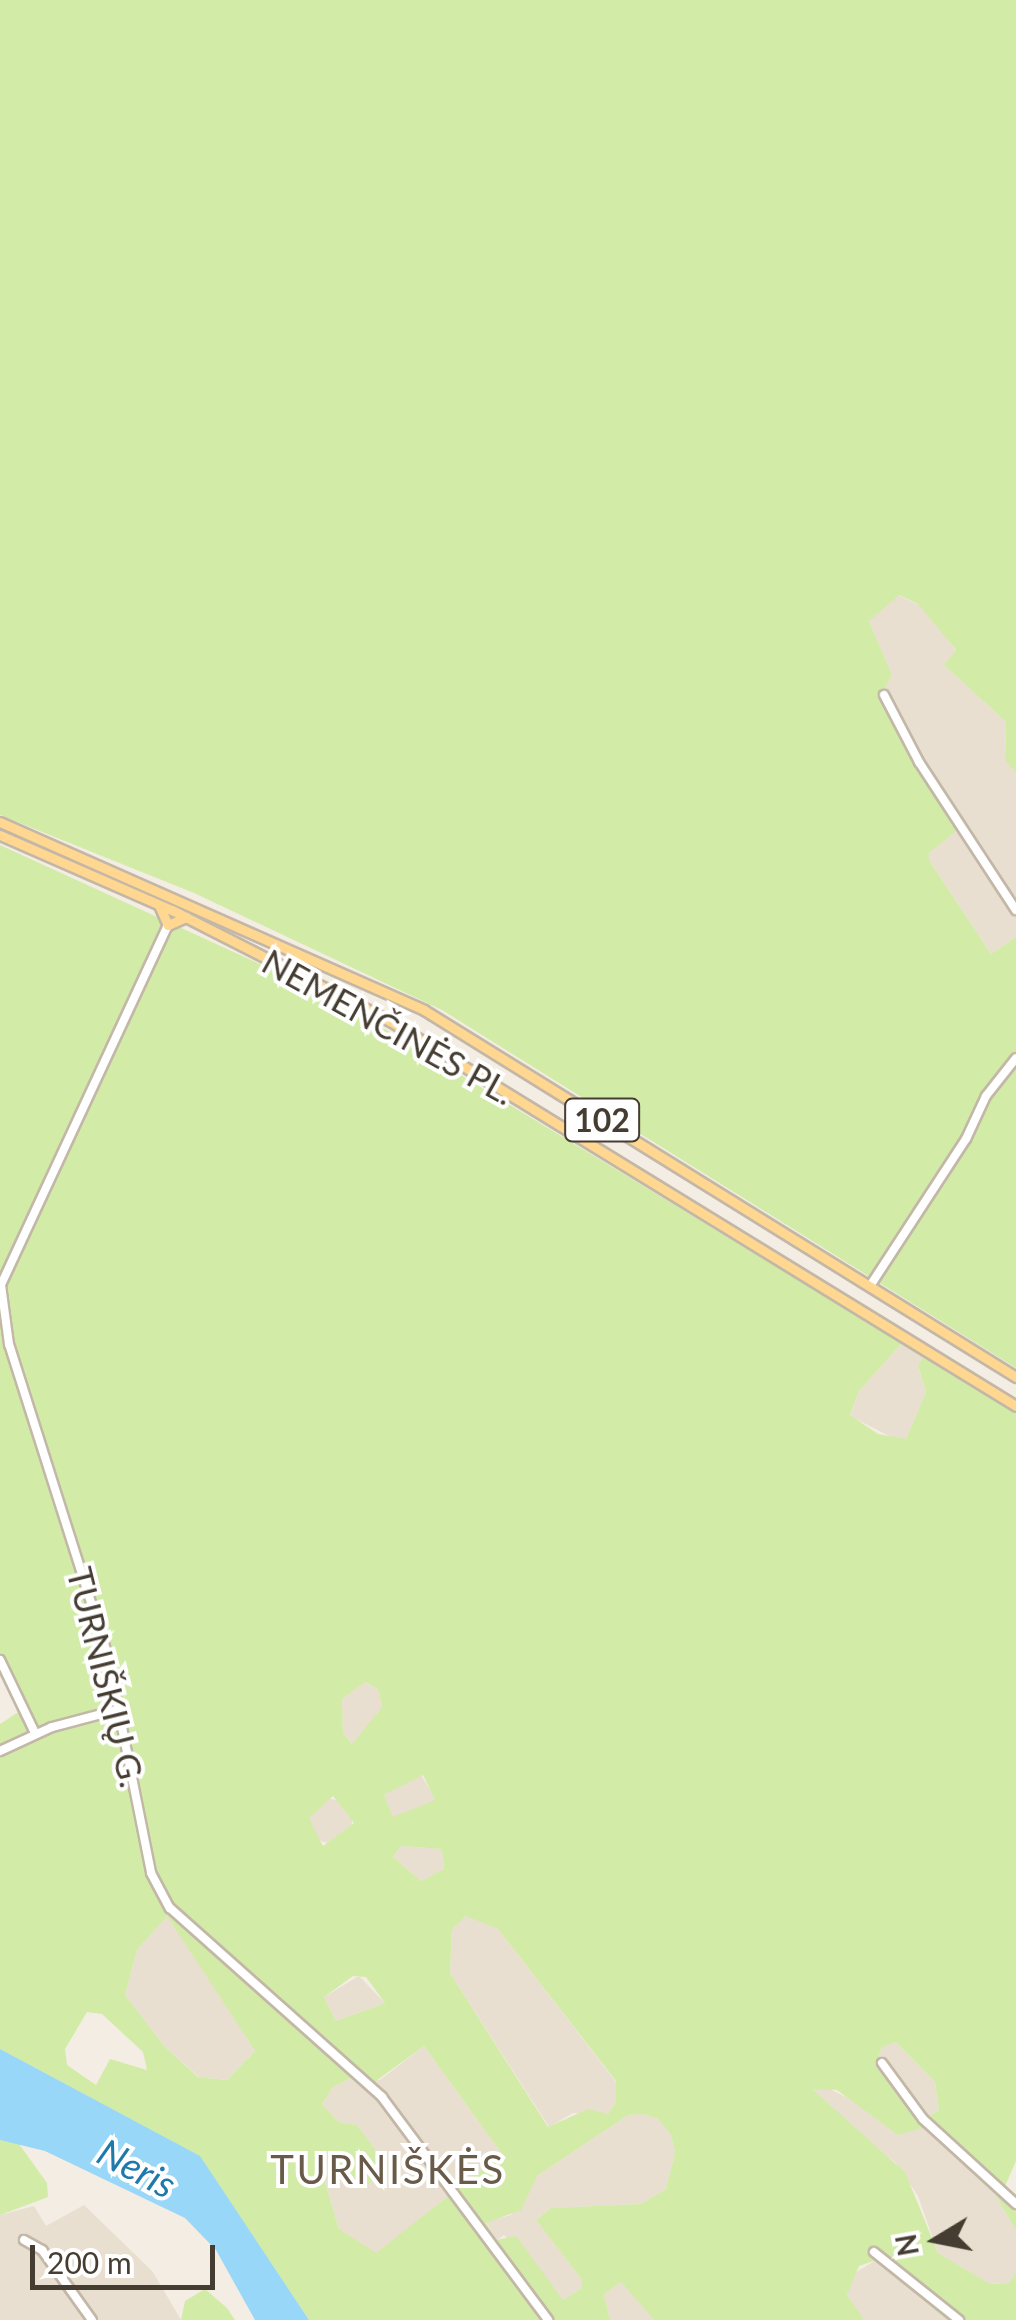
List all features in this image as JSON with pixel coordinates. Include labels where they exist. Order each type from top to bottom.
[{"type":"main road","name":"NEMENČINĖS PL.","points":[[0,822],[424,1010],[1016,1376]]},
{"type":"main road","name":"NEMENČINĖS PL.","points":[[0,835],[158,904],[390,1021],[1016,1406]]},
{"type":"main road","points":[[46,855],[50,844]]},
{"type":"main road","points":[[158,904],[168,925],[186,918]]},
{"type":"main road","points":[[253,950],[259,936]]},
{"type":"main road","points":[[659,1185],[672,1164]]},
{"type":"street","points":[[884,695],[1016,910]]},
{"type":"street","name":"TURNIŠKIŲ G.","points":[[168,925],[10,1257],[1,1285],[4,1346],[92,1596],[161,1898],[382,2096],[548,2320]]},
{"type":"street","points":[[870,1286],[986,1096],[1016,1058]]},
{"type":"street","points":[[0,1660],[34,1733]]},
{"type":"street","points":[[0,1751],[34,1733],[120,1708]]},
{"type":"street","points":[[882,2063],[923,2119],[1016,2204]]},
{"type":"street","points":[[24,2240],[42,2250],[92,2320]]},
{"type":"street","points":[[874,2252],[958,2320]]},
{"type":"shaded area","points":[[898,595],[923,607],[956,651],[944,665],[1006,722],[1005,749],[1016,773],[1016,937],[991,954],[927,855],[957,829],[882,694],[892,675],[869,621],[878,604]]},
{"type":"shaded area","points":[[902,1343],[924,1356],[918,1367],[926,1392],[906,1439],[899,1441],[850,1416],[859,1391]]},
{"type":"shaded area","points":[[364,1682],[378,1689],[382,1707],[353,1745],[343,1733],[342,1699]]},
{"type":"shaded area","points":[[421,1775],[436,1800],[393,1818],[384,1795]]},
{"type":"shaded area","points":[[330,1799],[345,1806],[352,1821],[345,1836],[330,1843],[315,1836],[308,1821],[315,1806]]},
{"type":"shaded area","points":[[401,1846],[442,1849],[444,1869],[421,1881],[393,1857]]},
{"type":"shaded area","points":[[167,1915],[255,2051],[227,2080],[199,2077],[165,2047],[125,1995],[137,1950]]},
{"type":"shaded area","points":[[467,1915],[498,1929],[616,2082],[616,2102],[608,2114],[573,2113],[549,2127],[450,1973],[452,1928]]},
{"type":"shaded area","points":[[359,1976],[385,2003],[336,2021],[324,1997]]},
{"type":"shaded area","points":[[896,2042],[935,2082],[939,2110],[927,2119],[906,2106],[877,2062],[882,2047]]},
{"type":"shaded area","points":[[424,2046],[502,2154],[376,2254],[339,2229],[321,2169],[334,2158],[358,2182],[380,2156],[357,2125],[338,2122],[322,2104],[333,2087],[351,2078],[380,2080]]},
{"type":"shaded area","points":[[821,2085],[867,2107],[898,2135],[924,2126],[995,2194],[1016,2231],[1016,2272],[1009,2283],[989,2284],[938,2253],[918,2196],[896,2163],[813,2096],[812,2089]]},
{"type":"shaded area","points":[[628,2115],[658,2119],[671,2135],[675,2153],[666,2189],[641,2204],[551,2208],[536,2220],[582,2280],[582,2288],[563,2300],[504,2235],[496,2241],[486,2222],[511,2215],[537,2176]]},
{"type":"shaded area","points":[[84,2205],[153,2272],[181,2320],[0,2320],[0,2215],[34,2206],[46,2226]]},
{"type":"shaded area","points":[[876,2260],[947,2316],[947,2320],[864,2320],[854,2312],[847,2295],[853,2274]]},
{"type":"shaded area","points":[[621,2282],[630,2286],[654,2320],[610,2320],[604,2294]]},
{"type":"green space","points":[[0,0],[1016,0],[1016,773],[1005,760],[1006,722],[944,665],[956,650],[918,604],[899,595],[869,621],[892,675],[882,694],[957,830],[928,854],[930,862],[991,954],[1016,937],[1016,1368],[442,1010],[194,893],[0,815]]},
{"type":"green space","points":[[0,845],[295,980],[390,1032],[902,1343],[859,1391],[850,1415],[878,1434],[906,1439],[926,1392],[918,1366],[924,1356],[1016,1413],[1016,2161],[1002,2193],[1016,2207],[1016,2231],[995,2194],[925,2127],[898,2135],[837,2090],[812,2089],[905,2172],[938,2253],[990,2284],[1009,2283],[1016,2272],[1016,2320],[947,2320],[876,2260],[859,2266],[847,2295],[864,2320],[654,2320],[621,2282],[604,2294],[610,2320],[309,2320],[199,2156],[0,2049],[0,1724],[23,1709],[0,1655]],"holes":[[[365,1682],[378,1689],[382,1707],[352,1744],[343,1733],[342,1699]],[[423,1775],[435,1800],[393,1817],[384,1795]],[[333,1796],[354,1823],[323,1846],[309,1818]],[[401,1846],[442,1849],[444,1869],[421,1881],[393,1857]],[[167,1916],[255,2051],[227,2080],[198,2077],[165,2047],[125,1995],[137,1950]],[[466,1916],[498,1929],[616,2081],[616,2102],[608,2114],[588,2109],[548,2127],[450,1973],[452,1929]],[[353,1976],[366,1977],[385,2003],[336,2021],[324,1997]],[[87,2012],[102,2014],[143,2052],[147,2070],[110,2059],[96,2085],[67,2065],[65,2049]],[[896,2042],[935,2082],[939,2110],[927,2118],[906,2106],[877,2062],[882,2047]],[[424,2046],[502,2154],[376,2253],[339,2229],[321,2169],[334,2158],[358,2182],[369,2184],[383,2171],[380,2156],[357,2125],[338,2122],[322,2104],[333,2087],[351,2078],[365,2089]],[[628,2115],[658,2119],[671,2135],[675,2153],[666,2189],[641,2204],[551,2208],[536,2220],[582,2280],[582,2288],[563,2300],[516,2236],[496,2240],[486,2223],[521,2210],[537,2176]]]},
{"type":"green space","points":[[0,2140],[19,2144],[47,2183],[48,2197],[0,2215]]},
{"type":"green space","points":[[205,2289],[235,2320],[181,2320],[185,2301]]},
{"type":"water","name":"Neris","points":[[0,2049],[200,2156],[309,2320],[255,2320],[216,2250],[185,2218],[45,2151],[0,2140]]},
{"type":"district","name":"TURNIŠKĖS","points":[[388,2169]]}]
